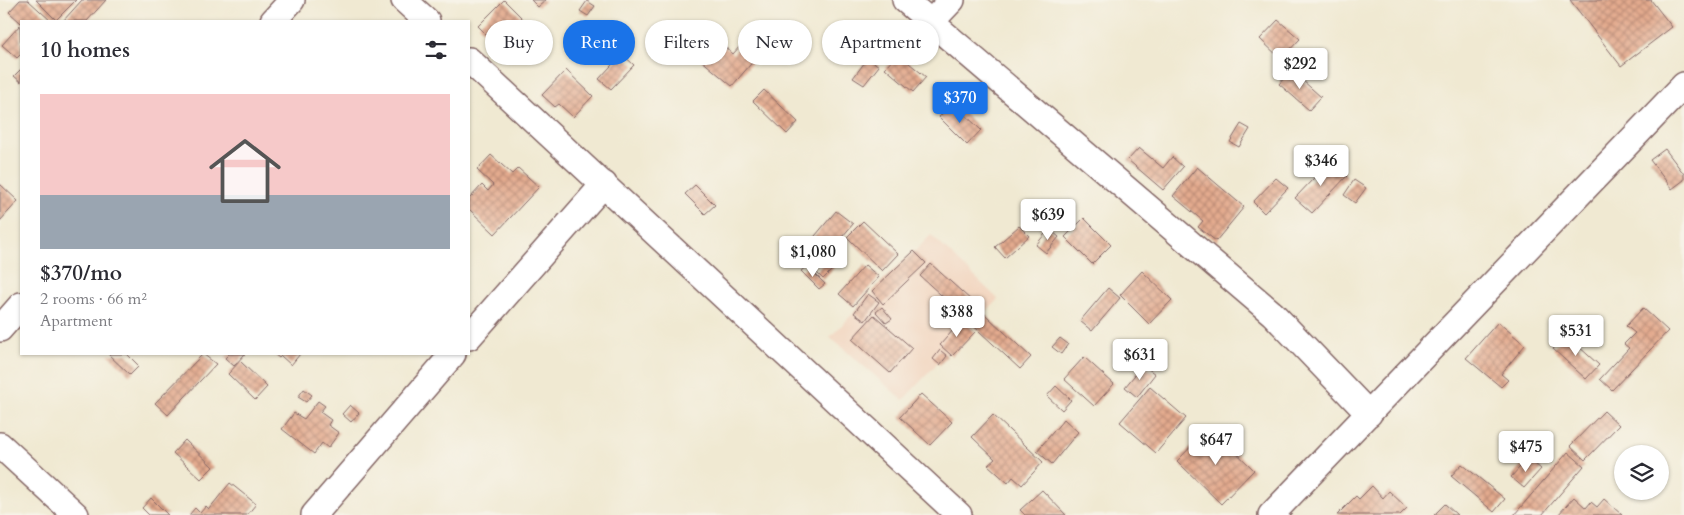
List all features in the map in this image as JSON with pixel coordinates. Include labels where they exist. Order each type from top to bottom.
[{"type":"street","points":[[274,20],[292,0]]},
{"type":"street","points":[[404,0],[426,20]]},
{"type":"street","points":[[905,0],[927,20]]},
{"type":"street","points":[[933,20],[952,0]]},
{"type":"street","points":[[939,31],[1273,314],[1368,414]]},
{"type":"street","points":[[470,61],[959,515]]},
{"type":"street","points":[[1271,515],[1684,85]]},
{"type":"street","points":[[470,335],[604,184]]},
{"type":"street","points":[[0,329],[20,306]]},
{"type":"street","points":[[314,515],[452,355]]},
{"type":"street","points":[[0,445],[76,515]]},
{"type":"shaded area","points":[[931,235],[998,299],[903,400],[830,337]]},
{"type":"building","points":[[20,0],[28,0],[50,20],[20,20],[20,22],[9,12]]},
{"type":"building","points":[[36,0],[76,0],[56,20]]},
{"type":"building","points":[[82,0],[106,0],[88,20],[64,20]]},
{"type":"building","points":[[504,0],[524,20],[485,20],[485,33],[478,26]]},
{"type":"building","points":[[531,0],[546,0],[538,7]]},
{"type":"building","points":[[1570,0],[1651,0],[1672,27],[1621,66]]},
{"type":"building","points":[[587,1],[595,6],[588,16],[580,11]]},
{"type":"building","points":[[1278,20],[1300,39],[1281,59],[1260,39]]},
{"type":"building","points":[[20,25],[20,55],[17,58],[2,45]]},
{"type":"building","points":[[738,48],[738,65],[750,65],[732,86],[707,65],[728,65],[728,50],[733,54]]},
{"type":"building","points":[[612,65],[634,65],[611,89],[599,79]]},
{"type":"building","points":[[863,65],[879,66],[864,85],[853,78]]},
{"type":"building","points":[[888,65],[911,65],[926,77],[913,92],[885,68]]},
{"type":"building","points":[[20,70],[20,81],[14,76]]},
{"type":"building","points":[[566,70],[593,96],[573,117],[559,104],[555,107],[542,95]]},
{"type":"building","points":[[1291,70],[1321,97],[1309,110],[1279,84]]},
{"type":"building","points":[[764,90],[798,122],[787,134],[753,101]]},
{"type":"building","points":[[953,103],[981,130],[967,145],[939,117]]},
{"type":"building","points":[[1241,124],[1250,129],[1239,147],[1230,142]]},
{"type":"building","points":[[1139,148],[1163,168],[1172,157],[1183,167],[1163,190],[1128,160]]},
{"type":"building","points":[[1665,149],[1684,174],[1684,180],[1672,189],[1650,160]]},
{"type":"building","points":[[491,155],[512,174],[518,168],[539,187],[495,234],[470,210],[470,198],[482,185],[488,191],[493,185],[477,170]]},
{"type":"building","points":[[1331,160],[1347,176],[1312,213],[1295,198]]},
{"type":"building","points":[[1197,167],[1244,207],[1216,241],[1198,227],[1203,221],[1173,196]]},
{"type":"building","points":[[1276,178],[1288,188],[1264,213],[1253,202]]},
{"type":"building","points":[[1354,180],[1366,188],[1355,203],[1344,195]]},
{"type":"building","points":[[0,184],[18,201],[0,221]]},
{"type":"building","points":[[695,185],[715,205],[705,214],[685,194]]},
{"type":"building","points":[[836,211],[853,224],[826,256],[810,242]]},
{"type":"building","points":[[1084,218],[1111,245],[1092,264],[1065,237]]},
{"type":"building","points":[[863,221],[898,254],[882,271],[847,237]]},
{"type":"building","points":[[1019,226],[1029,236],[1005,258],[995,247]]},
{"type":"building","points":[[1049,229],[1059,237],[1046,253],[1036,245]]},
{"type":"building","points":[[813,250],[822,258],[813,268],[804,260]]},
{"type":"building","points":[[914,251],[926,263],[883,304],[872,291]]},
{"type":"building","points":[[826,260],[834,268],[823,279],[816,272]]},
{"type":"building","points":[[931,264],[972,301],[961,313],[920,276]]},
{"type":"building","points":[[865,265],[879,277],[853,306],[839,294]]},
{"type":"building","points":[[807,266],[825,284],[819,289],[801,271]]},
{"type":"building","points":[[1142,271],[1172,300],[1149,324],[1120,295]]},
{"type":"building","points":[[1108,288],[1120,298],[1092,331],[1080,321]]},
{"type":"building","points":[[868,294],[879,302],[865,321],[854,313]]},
{"type":"building","points":[[976,306],[1031,357],[1020,369],[965,318]]},
{"type":"building","points":[[882,307],[892,319],[886,323],[876,312]]},
{"type":"building","points":[[1643,308],[1668,331],[1612,390],[1600,379],[1629,348],[1624,344],[1635,333],[1626,326]]},
{"type":"building","points":[[874,315],[912,348],[890,373],[852,339]]},
{"type":"building","points":[[962,320],[975,332],[952,356],[940,345]]},
{"type":"building","points":[[1498,322],[1525,345],[1501,374],[1508,380],[1501,387],[1466,358]]},
{"type":"building","points":[[1566,335],[1599,365],[1586,379],[1553,349]]},
{"type":"building","points":[[1060,338],[1068,344],[1061,354],[1052,347]]},
{"type":"building","points":[[940,350],[947,356],[940,365],[933,359]]},
{"type":"building","points":[[109,355],[128,355],[139,366],[130,375]]},
{"type":"building","points":[[202,355],[216,364],[168,415],[155,403]]},
{"type":"building","points":[[228,355],[244,355],[234,366],[225,358]]},
{"type":"building","points":[[275,355],[299,355],[291,365],[281,356],[279,358]]},
{"type":"building","points":[[1084,357],[1114,384],[1094,406],[1064,379]]},
{"type":"building","points":[[240,361],[267,387],[255,400],[228,374]]},
{"type":"building","points":[[1143,365],[1155,374],[1137,397],[1125,387]]},
{"type":"building","points":[[1056,386],[1071,400],[1062,410],[1047,396]]},
{"type":"building","points":[[1150,387],[1186,418],[1156,453],[1120,422]]},
{"type":"building","points":[[304,389],[312,395],[306,402],[298,397]]},
{"type":"building","points":[[921,394],[952,422],[930,445],[900,417]]},
{"type":"building","points":[[318,401],[325,406],[320,412],[331,420],[328,425],[339,433],[328,448],[322,443],[314,454],[282,429],[294,413],[304,419]]},
{"type":"building","points":[[350,405],[359,413],[351,422],[342,414]]},
{"type":"building","points":[[1604,411],[1619,425],[1585,460],[1570,446]]},
{"type":"building","points":[[993,415],[1043,462],[1022,485],[1013,477],[1008,483],[988,465],[995,459],[972,437]]},
{"type":"building","points":[[1064,419],[1078,432],[1052,464],[1037,451]]},
{"type":"building","points":[[1210,427],[1254,470],[1221,504],[1177,461]]},
{"type":"building","points":[[185,440],[213,467],[201,479],[173,453]]},
{"type":"building","points":[[1568,452],[1584,466],[1542,515],[1514,515]]},
{"type":"building","points":[[1528,458],[1541,469],[1524,488],[1511,477]]},
{"type":"building","points":[[1462,464],[1505,499],[1494,512],[1451,476]]},
{"type":"building","points":[[230,483],[256,504],[247,515],[189,515],[195,508],[200,513],[206,506],[209,509]]},
{"type":"building","points":[[1372,486],[1383,498],[1389,491],[1407,508],[1400,515],[1337,515],[1356,496],[1359,499]]},
{"type":"building","points":[[1042,490],[1066,515],[1025,515],[1020,510]]},
{"type":"building","points":[[1574,497],[1586,508],[1591,502],[1597,507],[1604,499],[1622,515],[1558,515]]},
{"type":"building","points":[[151,498],[168,515],[149,515],[142,508]]},
{"type":"building","points":[[1445,504],[1457,515],[1434,515]]}]
